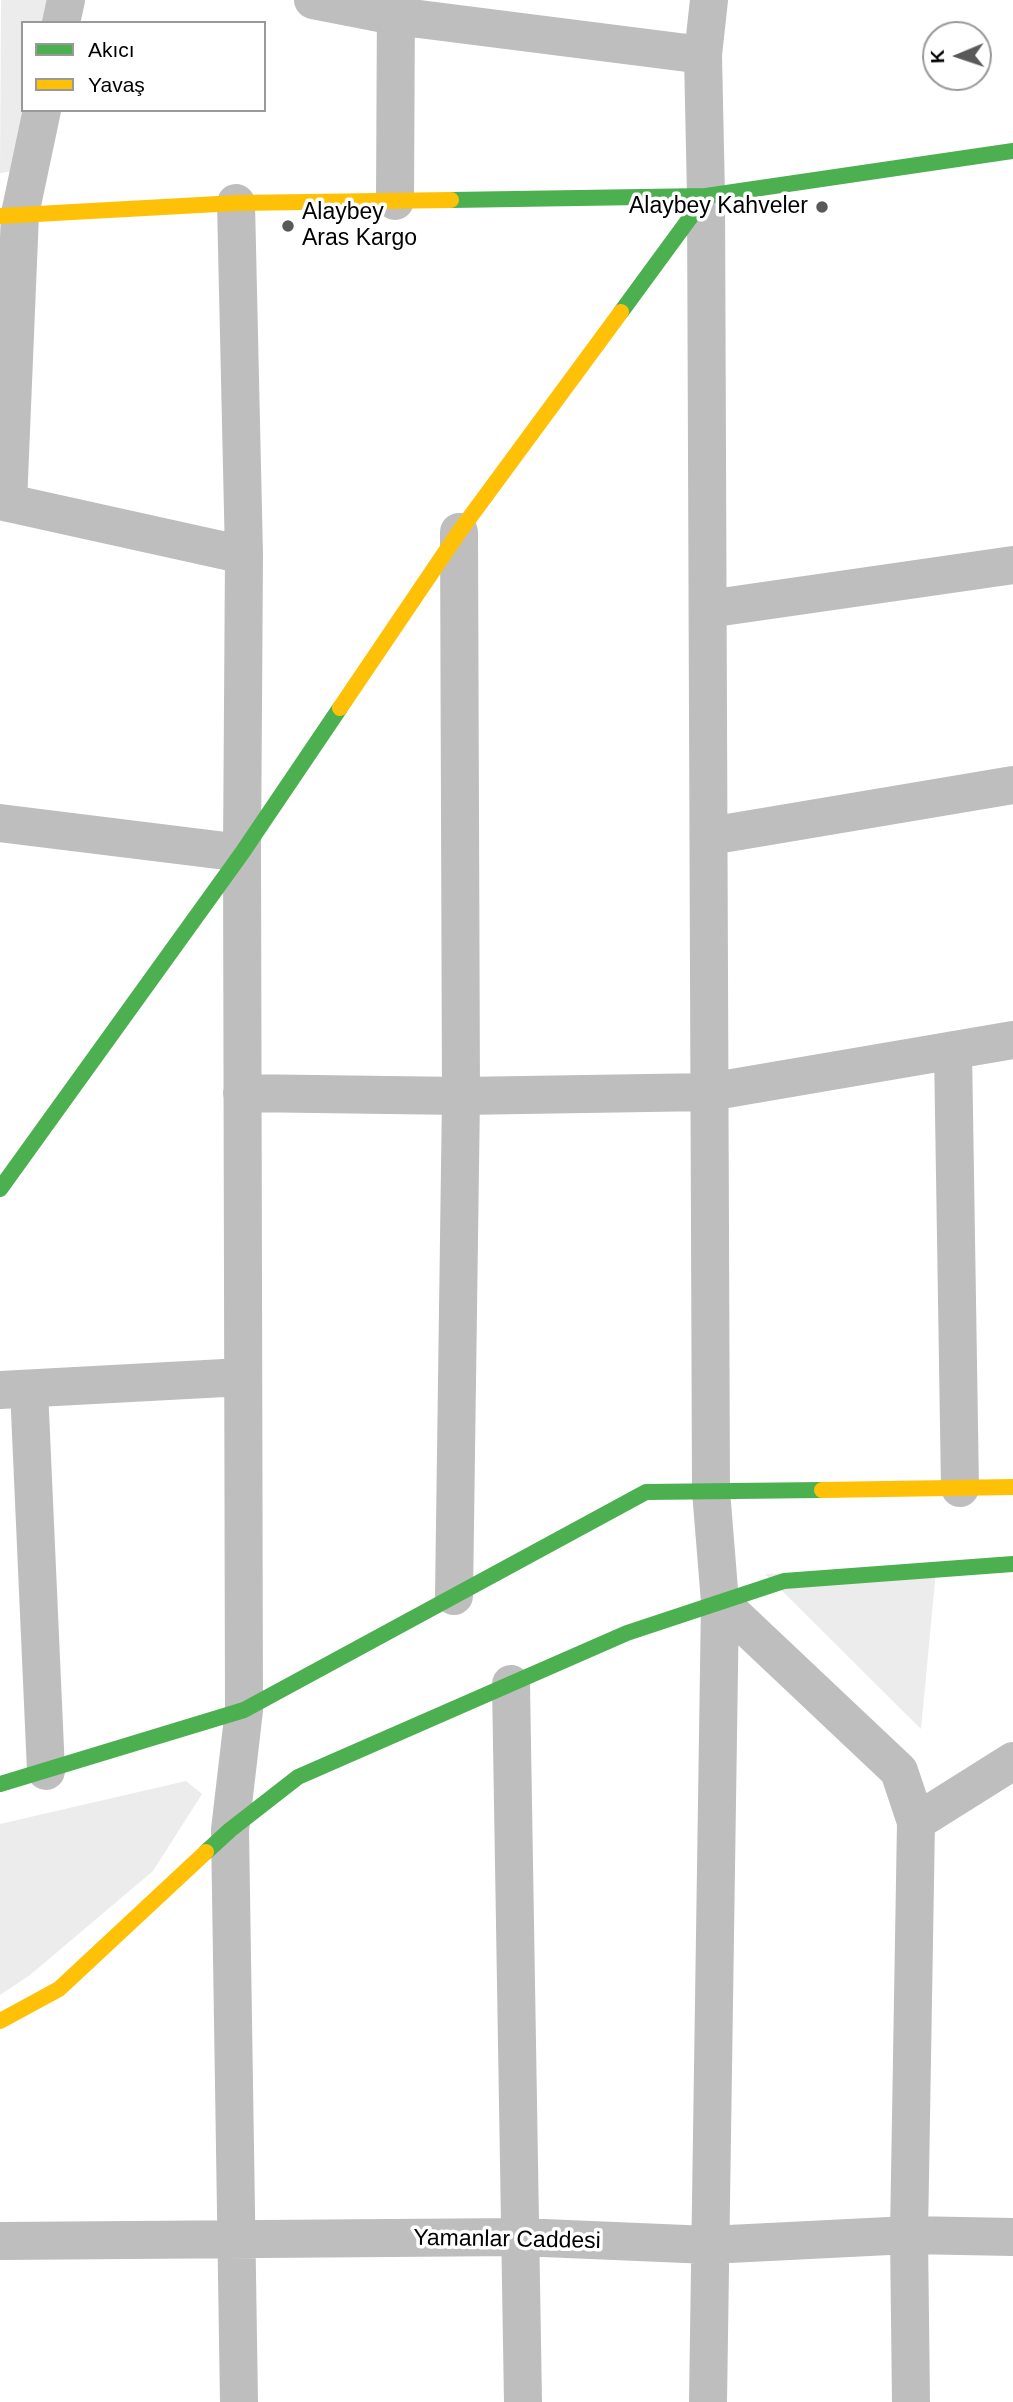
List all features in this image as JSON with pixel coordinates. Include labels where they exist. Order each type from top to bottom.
[{"type":"street","points":[[61,21],[66,0]]},
{"type":"street","points":[[313,0],[395,8],[703,55]]},
{"type":"street","points":[[708,2402],[720,1602],[711,1491],[710,836],[703,55],[709,0]]},
{"type":"street","points":[[395,8],[395,201]]},
{"type":"street","points":[[41,112],[10,215],[4,502],[244,555]]},
{"type":"street","points":[[10,215],[236,203],[706,195],[1013,151]]},
{"type":"street","points":[[0,1189],[242,852],[459,533],[706,195]]},
{"type":"street","points":[[236,203],[244,555],[244,1710],[230,1830],[239,2402]]},
{"type":"street","points":[[454,1596],[461,1096],[459,533]]},
{"type":"street","points":[[708,609],[1013,565]]},
{"type":"street","points":[[710,836],[1013,785]]},
{"type":"street","points":[[0,823],[242,852]]},
{"type":"street","points":[[243,1093],[461,1096],[709,1092],[1013,1040]]},
{"type":"street","points":[[953,1050],[960,1488]]},
{"type":"street","points":[[46,1771],[15,1389],[243,1377]]},
{"type":"street","points":[[0,1784],[244,1710],[646,1492],[1013,1488]]},
{"type":"street","points":[[0,2021],[59,1989],[230,1830],[298,1777],[627,1633],[784,1581],[1013,1564]]},
{"type":"street","points":[[720,1602],[899,1771],[916,1822],[909,2235],[911,2402]]},
{"type":"street","points":[[511,1684],[523,2402]]},
{"type":"street","points":[[916,1822],[1013,1761]]},
{"type":"street","name":"Yamanlar Caddesi","points":[[0,2241],[520,2237],[709,2245],[909,2235],[1013,2236]]},
{"type":"shaded area","points":[[1,0],[68,0],[63,21],[21,21],[23,112],[15,171],[0,173]]},
{"type":"shaded area","points":[[936,1571],[921,1729],[765,1574]]},
{"type":"shaded area","points":[[186,1781],[202,1794],[153,1871],[30,1975],[0,1995],[0,1824]]},
{"type":"traffic: fast","points":[[451,200],[706,196],[1013,151]]},
{"type":"traffic: fast","points":[[621,312],[706,196]]},
{"type":"traffic: fast","points":[[0,1189],[242,853],[340,708]]},
{"type":"traffic: fast","points":[[0,1784],[244,1710],[646,1492],[822,1490]]},
{"type":"traffic: fast","points":[[206,1852],[298,1777],[627,1633],[784,1581],[1013,1564]]},
{"type":"traffic: slow","points":[[0,216],[236,203],[451,200]]},
{"type":"traffic: slow","points":[[340,708],[459,532],[621,312]]},
{"type":"traffic: slow","points":[[822,1490],[1013,1487]]},
{"type":"traffic: slow","points":[[0,2021],[59,1989],[206,1852]]},
{"type":"place","name":"Alaybey Kahveler","points":[[822,207]]},
{"type":"place","name":"Alaybey Aras Kargo","points":[[288,226]]}]
